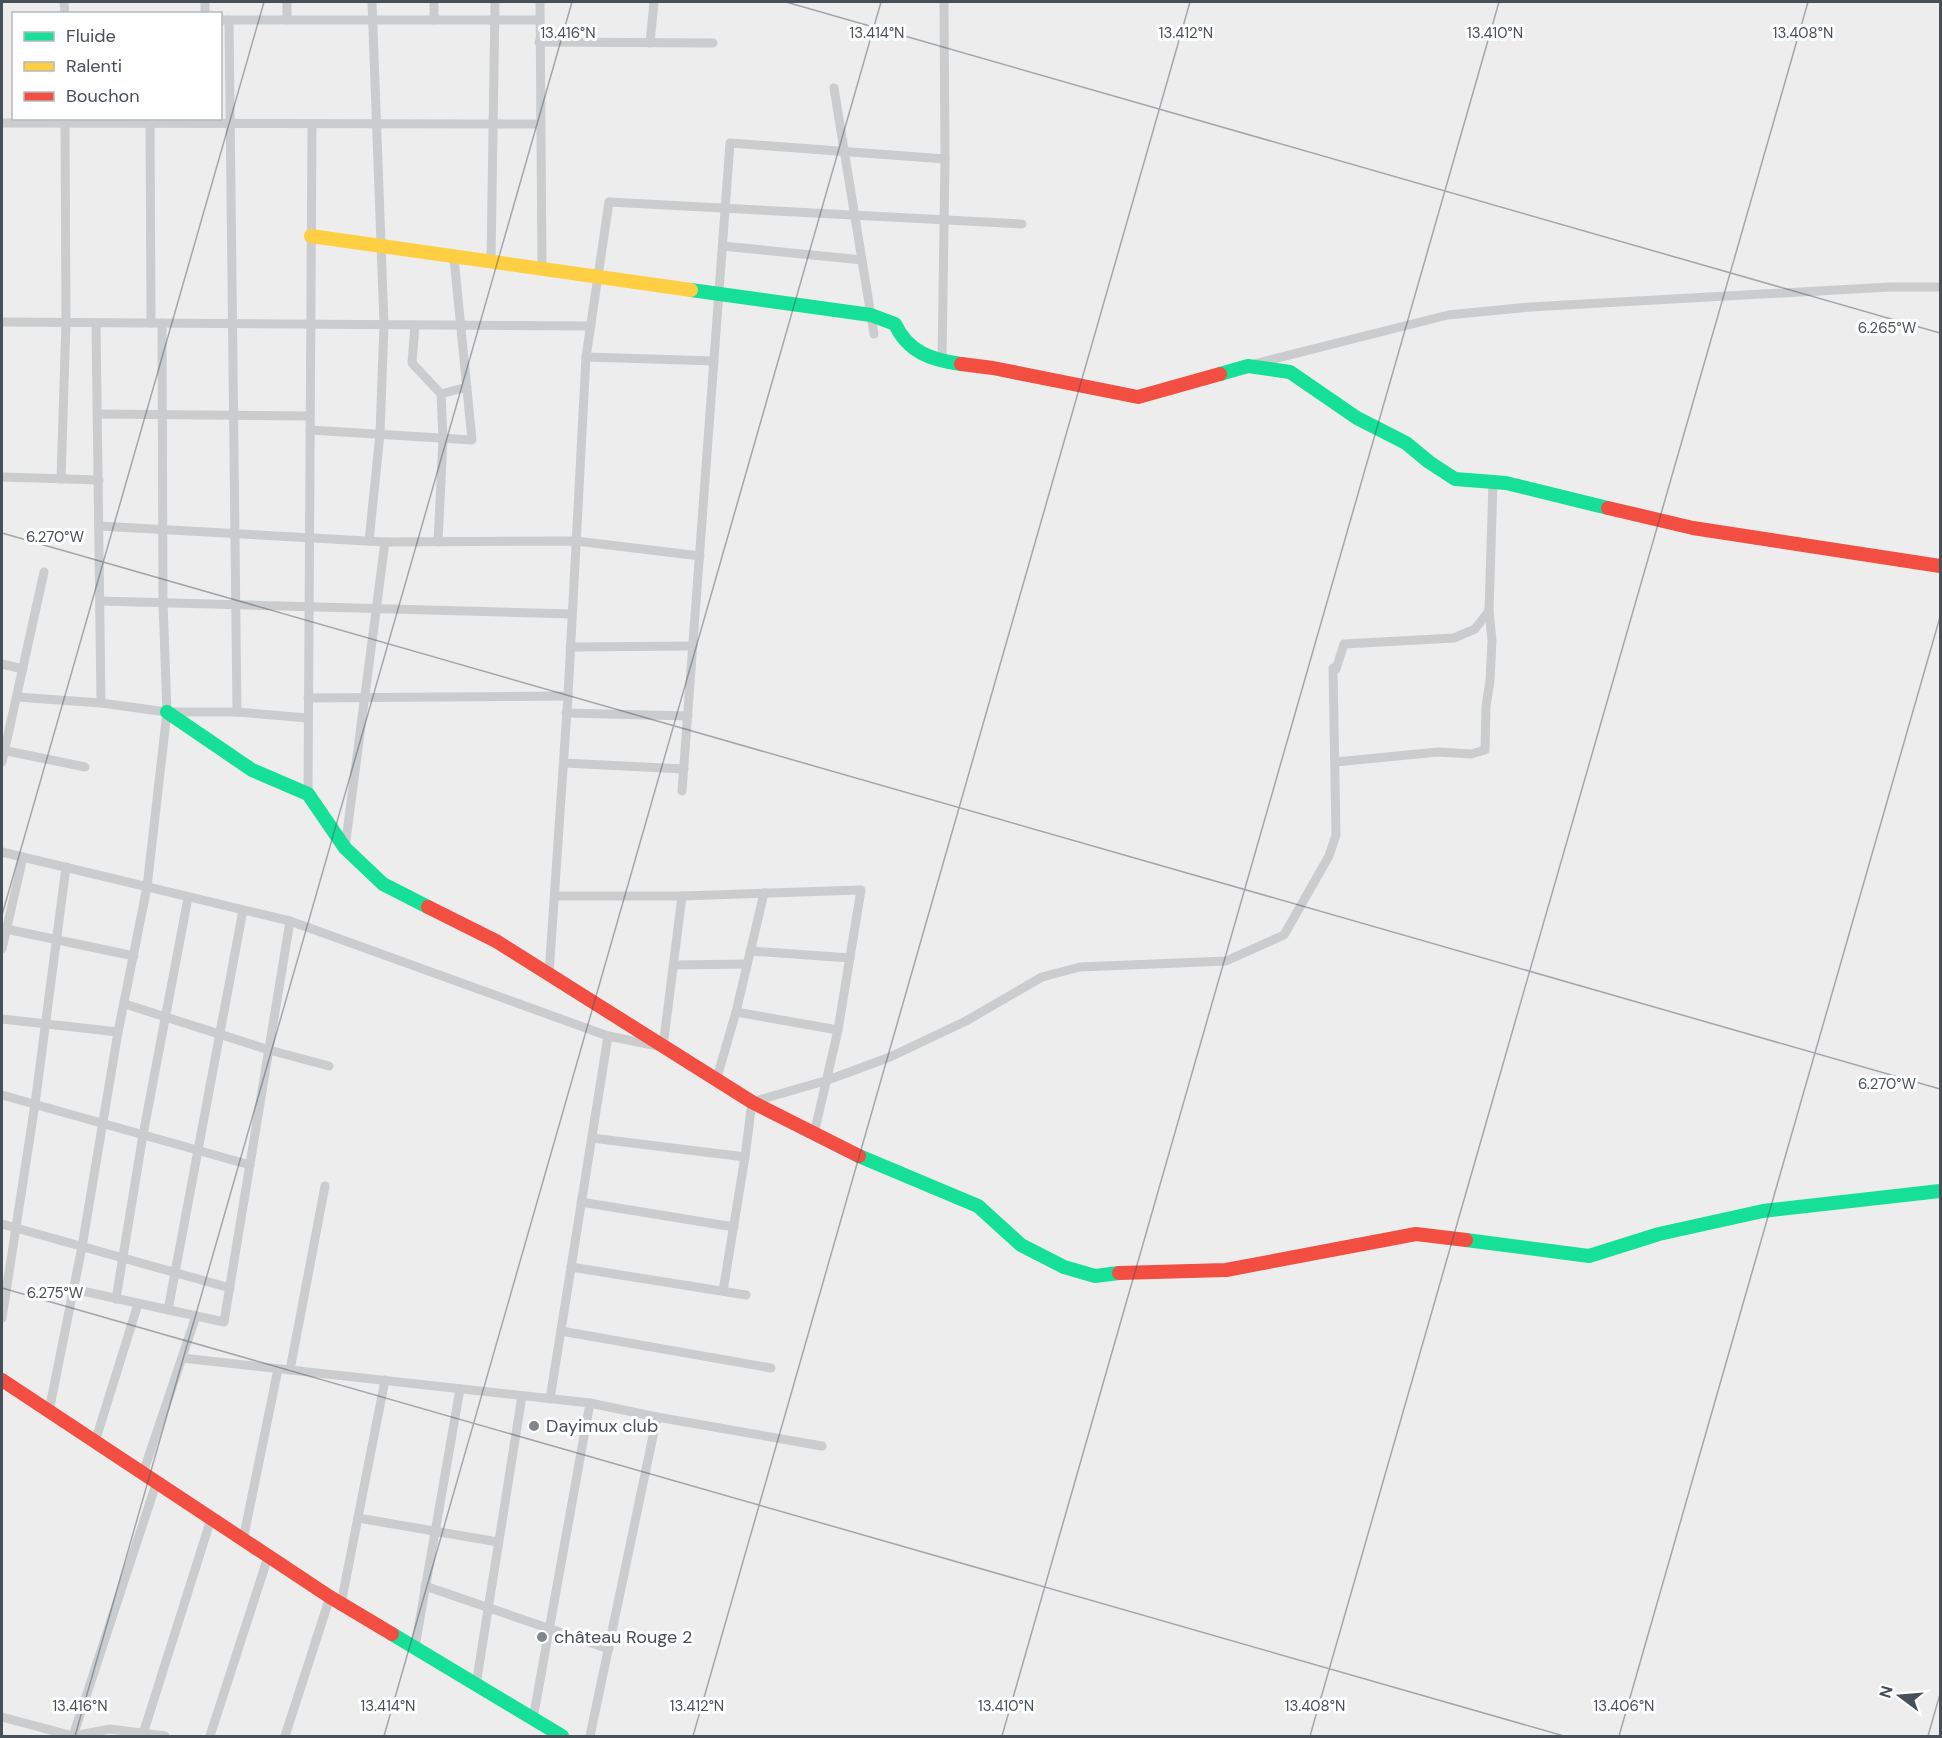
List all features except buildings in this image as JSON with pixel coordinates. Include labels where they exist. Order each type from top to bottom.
[{"type":"street","points":[[287,2],[287,20]]},
{"type":"street","points":[[369,541],[380,434],[384,324],[372,2]]},
{"type":"street","points":[[434,2],[434,20]]},
{"type":"street","points":[[491,261],[495,2]]},
{"type":"street","points":[[540,2],[539,124],[542,268]]},
{"type":"street","points":[[650,43],[654,2]]},
{"type":"street","points":[[942,361],[945,159],[944,2]]},
{"type":"street","points":[[237,712],[230,123],[225,20],[540,20]]},
{"type":"street","points":[[539,42],[713,43]]},
{"type":"street","points":[[834,88],[874,334]]},
{"type":"street","points":[[61,479],[66,322],[65,121]]},
{"type":"street","points":[[2,123],[150,121],[539,124]]},
{"type":"street","points":[[150,121],[151,323]]},
{"type":"street","points":[[308,794],[312,124]]},
{"type":"street","points":[[682,791],[730,143],[945,159]]},
{"type":"street","points":[[549,974],[567,713],[586,357],[609,202],[1022,224]]},
{"type":"street","points":[[311,236],[382,245],[454,258],[598,275],[871,315],[895,324],[902,339],[919,352],[942,361],[993,368],[1138,397],[1248,366],[1449,315],[1530,307],[1890,287],[1941,287]]},
{"type":"street","points":[[723,246],[862,260]]},
{"type":"street","points":[[310,430],[472,440],[454,258]]},
{"type":"street","points":[[2,322],[591,326]]},
{"type":"street","points":[[96,323],[100,703]]},
{"type":"street","points":[[49,1411],[82,1246],[118,1032],[147,886],[167,712],[162,603],[162,323]]},
{"type":"street","points":[[415,325],[412,363],[441,394],[443,439],[438,542]]},
{"type":"street","points":[[586,357],[714,361]]},
{"type":"street","points":[[1248,366],[1290,372],[1357,418],[1406,442],[1455,479],[1506,483],[1693,528],[1941,566]]},
{"type":"street","points":[[441,394],[467,387]]},
{"type":"street","points":[[98,414],[310,416]]},
{"type":"street","points":[[2,477],[99,480]]},
{"type":"street","points":[[1336,762],[1438,752],[1472,754],[1485,750],[1486,706],[1492,641],[1489,611],[1493,482]]},
{"type":"street","points":[[99,526],[386,542],[576,541],[700,556]]},
{"type":"street","points":[[345,848],[386,542]]},
{"type":"street","points":[[2,762],[44,572]]},
{"type":"street","points":[[100,601],[572,614]]},
{"type":"street","points":[[752,1102],[828,1080],[890,1057],[966,1021],[1042,977],[1080,967],[1226,961],[1284,935],[1329,856],[1336,835],[1333,668],[1336,669],[1344,644],[1454,638],[1475,629],[1489,611]]},
{"type":"street","points":[[570,647],[693,646]]},
{"type":"street","points":[[2,664],[23,669]]},
{"type":"street","points":[[308,698],[568,696]]},
{"type":"street","points":[[17,697],[100,703],[167,712],[237,712],[308,718]]},
{"type":"street","points":[[167,712],[252,770],[308,794],[345,848],[383,884],[496,941],[752,1102],[863,1158],[978,1206],[1021,1245],[1064,1267],[1095,1276],[1131,1271],[1226,1270],[1416,1234],[1590,1256],[1659,1234],[1763,1211],[1941,1191]]},
{"type":"street","points":[[567,713],[688,716]]},
{"type":"street","points":[[3,750],[86,767]]},
{"type":"street","points":[[564,763],[684,769]]},
{"type":"street","points":[[2,852],[290,921],[608,1036],[663,1047]]},
{"type":"street","points":[[2,949],[22,857]]},
{"type":"street","points":[[2,1318],[5,1281],[16,1228],[35,1104],[66,867]]},
{"type":"street","points":[[555,896],[682,896],[861,890],[838,1030],[814,1134]]},
{"type":"street","points":[[716,1081],[736,1012],[764,893]]},
{"type":"street","points":[[663,1047],[682,896]]},
{"type":"street","points":[[116,1299],[143,1135],[188,898]]},
{"type":"street","points":[[168,1310],[243,910]]},
{"type":"street","points":[[73,1289],[224,1322],[290,921]]},
{"type":"street","points":[[6,929],[134,956]]},
{"type":"street","points":[[750,951],[850,958]]},
{"type":"street","points":[[674,965],[747,964]]},
{"type":"street","points":[[125,1004],[219,1035],[329,1066]]},
{"type":"street","points":[[736,1012],[838,1030]]},
{"type":"street","points":[[2,1019],[118,1032]]},
{"type":"street","points":[[550,1399],[608,1036]]},
{"type":"street","points":[[2,1095],[250,1165]]},
{"type":"street","points":[[723,1291],[752,1102]]},
{"type":"street","points":[[592,1138],[745,1157]]},
{"type":"street","points":[[290,1370],[325,1186]]},
{"type":"street","points":[[581,1202],[734,1227]]},
{"type":"street","points":[[2,1224],[230,1288]]},
{"type":"street","points":[[571,1267],[746,1295]]},
{"type":"street","points":[[95,1442],[138,1304]]},
{"type":"street","points":[[143,1473],[196,1316]]},
{"type":"street","points":[[561,1331],[771,1368]]},
{"type":"street","points":[[182,1358],[591,1403],[822,1446]]},
{"type":"street","points":[[243,1540],[278,1369]]},
{"type":"street","points":[[2,1380],[336,1601],[562,1737]]},
{"type":"street","points":[[285,1737],[336,1601],[358,1518],[385,1380]]},
{"type":"street","points":[[415,1647],[460,1389]]},
{"type":"street","points":[[476,1685],[522,1396]]},
{"type":"street","points":[[533,1719],[591,1403]]},
{"type":"street","points":[[590,1737],[657,1417]]},
{"type":"street","points":[[74,1736],[156,1484]]},
{"type":"street","points":[[358,1518],[498,1542]]},
{"type":"street","points":[[143,1734],[211,1519]]},
{"type":"street","points":[[210,1737],[268,1557]]},
{"type":"street","points":[[425,1586],[609,1649]]},
{"type":"street","points":[[2,1717],[74,1736],[110,1733],[165,1737]]},
{"type":"traffic: fast","points":[[691,290],[871,315],[895,324],[907,342],[922,353],[940,360],[961,364]]},
{"type":"traffic: fast","points":[[1220,374],[1248,366],[1290,372],[1357,418],[1406,443],[1455,479],[1506,483],[1608,508]]},
{"type":"traffic: fast","points":[[167,712],[252,770],[308,794],[345,848],[383,884],[428,907]]},
{"type":"traffic: fast","points":[[859,1156],[978,1206],[1021,1245],[1064,1267],[1095,1276],[1119,1273]]},
{"type":"traffic: fast","points":[[1466,1240],[1589,1256],[1659,1234],[1763,1211],[1940,1191]]},
{"type":"traffic: fast","points":[[392,1634],[562,1736]]},
{"type":"traffic: slow","points":[[311,236],[691,290]]},
{"type":"traffic: jam","points":[[961,364],[993,368],[1138,397],[1220,374]]},
{"type":"traffic: jam","points":[[1608,508],[1693,528],[1940,566]]},
{"type":"traffic: jam","points":[[428,907],[496,941],[752,1102],[859,1156]]},
{"type":"traffic: jam","points":[[1119,1273],[1226,1270],[1416,1234],[1466,1240]]},
{"type":"traffic: jam","points":[[2,1380],[330,1597],[392,1634]]},
{"type":"place","name":"Dayimux club","points":[[534,1426]]},
{"type":"place","name":"château Rouge 2","points":[[542,1637]]}]
